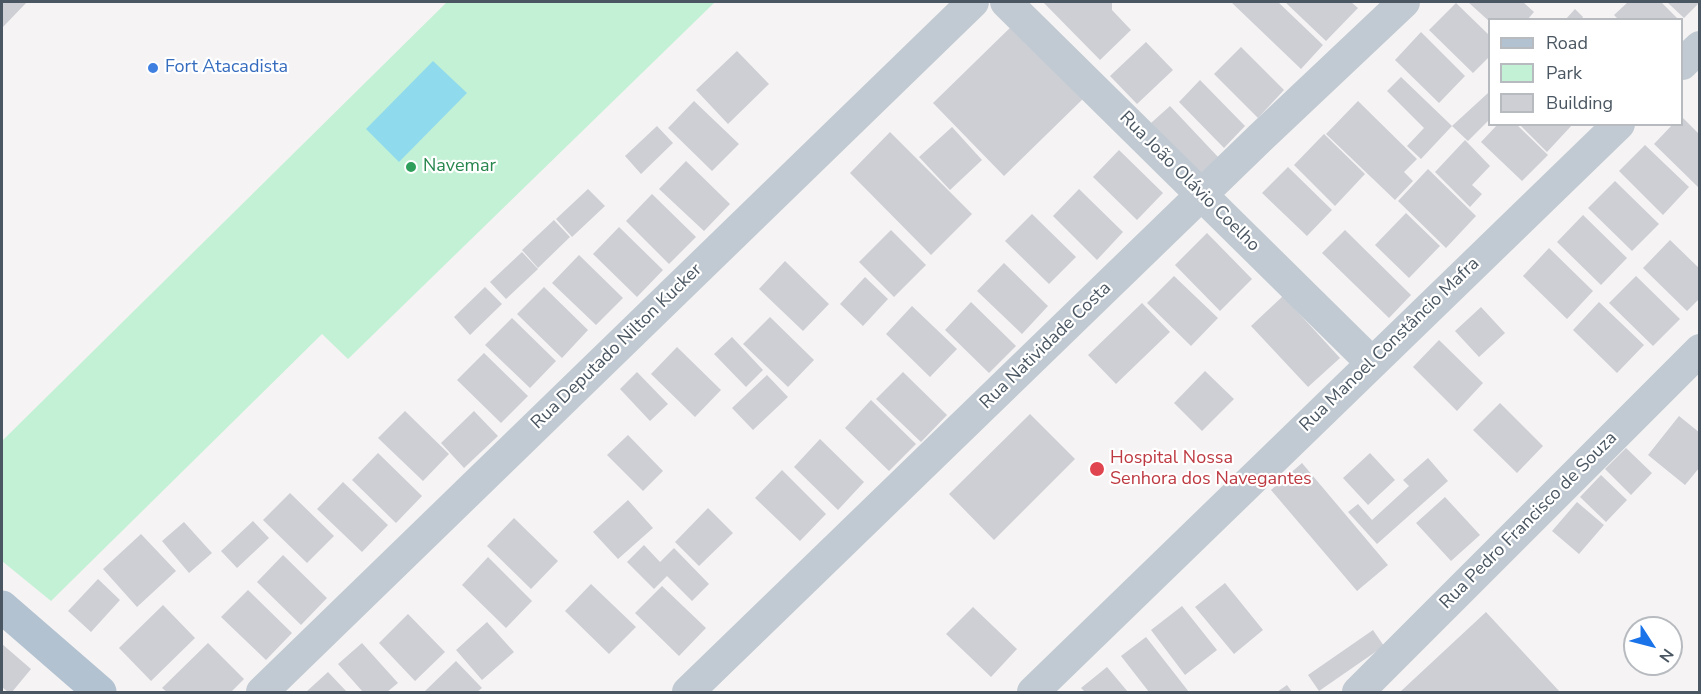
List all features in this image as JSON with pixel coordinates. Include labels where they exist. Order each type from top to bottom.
[{"type":"main road","points":[[2,607],[100,693]]},
{"type":"street","name":"Rua Deputado Nilton Kucker","points":[[262,693],[973,2]]},
{"type":"street","name":"Rua João Olávio Coelho","points":[[1006,2],[1372,363]]},
{"type":"street","name":"Rua Natividade Costa","points":[[688,693],[1404,2]]},
{"type":"street","points":[[1683,63],[1700,47]]},
{"type":"street","name":"Rua Manoel Constâncio Mafra","points":[[1033,693],[1617,126]]},
{"type":"street","name":"Rua Pedro Francisco de Souza","points":[[1358,693],[1700,350]]},
{"type":"green space","name":"Navemar","points":[[447,2],[715,2],[348,359],[322,334],[51,601],[2,561],[2,441]]},
{"type":"water","points":[[433,61],[467,93],[399,162],[366,129]]},
{"type":"building","points":[[2,2],[27,2],[2,28]]},
{"type":"building","points":[[1043,2],[1112,2],[1112,10],[1131,30],[1100,60]]},
{"type":"building","points":[[1231,2],[1278,2],[1323,45],[1301,69]]},
{"type":"building","points":[[1285,2],[1351,2],[1358,8],[1326,41]]},
{"type":"building","points":[[1468,2],[1523,2],[1534,12],[1529,18],[1488,18],[1488,20]]},
{"type":"building","points":[[1628,2],[1661,2],[1677,18],[1617,18],[1614,15]]},
{"type":"building","points":[[1667,2],[1700,2],[1684,18]]},
{"type":"building","points":[[1456,3],[1488,34],[1488,58],[1473,73],[1429,30]]},
{"type":"building","points":[[1575,9],[1583,17],[1582,18],[1567,18]]},
{"type":"building","points":[[1017,21],[1088,94],[1004,176],[933,103]]},
{"type":"building","points":[[1421,32],[1465,76],[1439,103],[1395,60]]},
{"type":"building","points":[[1146,42],[1173,70],[1137,104],[1110,76]]},
{"type":"building","points":[[1241,47],[1284,90],[1258,118],[1214,74]]},
{"type":"building","points":[[737,51],[769,84],[728,124],[696,90]]},
{"type":"building","points":[[1401,77],[1452,126],[1421,159],[1407,146],[1424,128],[1387,91]]},
{"type":"building","points":[[1200,80],[1245,126],[1224,148],[1179,102]]},
{"type":"building","points":[[1488,93],[1488,121],[1468,141],[1452,126]]},
{"type":"building","points":[[694,101],[739,144],[712,171],[668,128]]},
{"type":"building","points":[[1358,101],[1417,159],[1404,172],[1413,181],[1395,200],[1326,134]]},
{"type":"building","points":[[1170,106],[1219,158],[1201,175],[1151,123]]},
{"type":"building","points":[[1683,118],[1700,135],[1698,187],[1654,144],[1671,126],[1683,126]]},
{"type":"building","points":[[657,126],[673,143],[641,174],[625,156]]},
{"type":"building","points":[[1496,126],[1518,126],[1548,155],[1522,181],[1481,142]]},
{"type":"building","points":[[1521,126],[1571,126],[1547,152]]},
{"type":"building","points":[[952,127],[982,160],[950,190],[919,157]]},
{"type":"building","points":[[890,132],[972,214],[931,255],[850,173]]},
{"type":"building","points":[[1324,134],[1365,174],[1335,206],[1294,165]]},
{"type":"building","points":[[1465,140],[1490,166],[1472,185],[1482,194],[1470,207],[1435,172]]},
{"type":"building","points":[[1645,145],[1689,187],[1663,215],[1619,171]]},
{"type":"building","points":[[1119,150],[1163,193],[1137,220],[1093,177]]},
{"type":"building","points":[[686,161],[730,204],[704,231],[659,189]]},
{"type":"building","points":[[1288,167],[1332,210],[1307,236],[1262,193]]},
{"type":"building","points":[[1428,169],[1476,216],[1446,248],[1398,201]]},
{"type":"building","points":[[1615,181],[1659,224],[1632,251],[1588,208]]},
{"type":"building","points":[[588,189],[605,206],[572,237],[556,219]]},
{"type":"building","points":[[1079,189],[1123,232],[1097,260],[1053,216]]},
{"type":"building","points":[[652,194],[696,237],[669,264],[626,221]]},
{"type":"building","points":[[1406,213],[1440,246],[1409,278],[1375,245]]},
{"type":"building","points":[[1032,214],[1076,257],[1049,284],[1005,241]]},
{"type":"building","points":[[1583,215],[1627,258],[1601,285],[1557,242]]},
{"type":"building","points":[[554,220],[570,237],[538,268],[522,250]]},
{"type":"building","points":[[619,227],[663,270],[637,297],[593,254]]},
{"type":"building","points":[[891,230],[926,265],[894,297],[859,262]]},
{"type":"building","points":[[1345,230],[1411,295],[1389,318],[1322,253]]},
{"type":"building","points":[[1207,233],[1252,279],[1220,311],[1175,265]]},
{"type":"building","points":[[1670,240],[1700,269],[1700,298],[1687,311],[1643,268]]},
{"type":"building","points":[[1549,248],[1593,291],[1567,319],[1523,276]]},
{"type":"building","points":[[522,252],[538,269],[506,299],[490,282]]},
{"type":"building","points":[[579,255],[623,298],[596,325],[552,283]]},
{"type":"building","points":[[785,261],[829,304],[803,331],[759,289]]},
{"type":"building","points":[[1004,263],[1048,306],[1022,334],[977,291]]},
{"type":"building","points":[[1174,276],[1218,318],[1191,346],[1147,303]]},
{"type":"building","points":[[1636,276],[1680,319],[1653,346],[1609,303]]},
{"type":"building","points":[[865,277],[888,299],[863,326],[840,304]]},
{"type":"building","points":[[485,287],[502,304],[470,335],[454,317]]},
{"type":"building","points":[[544,287],[588,330],[562,358],[517,314]]},
{"type":"building","points":[[1283,296],[1340,358],[1308,387],[1251,326]]},
{"type":"building","points":[[971,302],[1016,346],[989,373],[945,330]]},
{"type":"building","points":[[1599,302],[1644,345],[1617,373],[1573,330]]},
{"type":"building","points":[[1142,303],[1170,332],[1116,384],[1088,355]]},
{"type":"building","points":[[912,306],[957,349],[930,377],[886,334]]},
{"type":"building","points":[[1481,307],[1505,333],[1479,357],[1455,331]]},
{"type":"building","points":[[770,317],[814,360],[788,387],[743,344]]},
{"type":"building","points":[[512,318],[556,361],[530,388],[485,345]]},
{"type":"building","points":[[732,337],[763,370],[746,387],[714,354]]},
{"type":"building","points":[[1439,340],[1483,383],[1457,411],[1413,367]]},
{"type":"building","points":[[677,347],[721,390],[695,417],[651,374]]},
{"type":"building","points":[[484,353],[528,396],[501,423],[457,380]]},
{"type":"building","points":[[1205,371],[1234,399],[1202,431],[1174,403]]},
{"type":"building","points":[[637,372],[668,404],[650,421],[620,389]]},
{"type":"building","points":[[903,372],[947,415],[921,442],[876,399]]},
{"type":"building","points":[[767,375],[788,397],[753,430],[732,408]]},
{"type":"building","points":[[871,400],[916,444],[889,471],[845,428]]},
{"type":"building","points":[[1500,403],[1543,446],[1517,473],[1473,430]]},
{"type":"building","points":[[405,411],[449,454],[423,481],[378,438]]},
{"type":"building","points":[[474,411],[498,436],[464,468],[441,443]]},
{"type":"building","points":[[1030,414],[1075,459],[994,540],[949,494]]},
{"type":"building","points":[[1679,416],[1700,433],[1700,467],[1685,485],[1648,455]]},
{"type":"building","points":[[628,435],[663,471],[643,491],[607,455]]},
{"type":"building","points":[[820,439],[864,482],[838,510],[794,467]]},
{"type":"building","points":[[1626,448],[1652,473],[1631,495],[1605,469]]},
{"type":"building","points":[[378,453],[422,496],[396,523],[352,480]]},
{"type":"building","points":[[1370,453],[1395,480],[1368,505],[1343,478]]},
{"type":"building","points":[[1428,458],[1448,481],[1377,544],[1348,512],[1358,504],[1372,520],[1409,486],[1403,480]]},
{"type":"building","points":[[1302,463],[1388,565],[1357,591],[1271,490]]},
{"type":"building","points":[[782,470],[826,514],[800,541],[755,498]]},
{"type":"building","points":[[1601,475],[1627,500],[1606,522],[1580,497]]},
{"type":"building","points":[[343,482],[388,525],[362,552],[317,509]]},
{"type":"building","points":[[290,493],[334,536],[307,563],[263,520]]},
{"type":"building","points":[[1445,497],[1480,535],[1451,561],[1416,523]]},
{"type":"building","points":[[628,500],[653,528],[618,559],[593,532]]},
{"type":"building","points":[[1577,502],[1604,525],[1579,554],[1552,531]]},
{"type":"building","points":[[708,508],[733,533],[699,566],[675,542]]},
{"type":"building","points":[[514,518],[558,561],[531,589],[487,546]]},
{"type":"building","points":[[253,521],[269,538],[237,568],[221,551]]},
{"type":"building","points":[[184,522],[212,553],[189,573],[162,541]]},
{"type":"building","points":[[141,534],[176,571],[137,607],[103,569]]},
{"type":"building","points":[[644,545],[660,562],[674,548],[709,584],[692,601],[667,576],[654,589],[627,562]]},
{"type":"building","points":[[283,555],[327,598],[301,625],[257,582]]},
{"type":"building","points":[[488,557],[532,601],[506,628],[462,585]]},
{"type":"building","points":[[98,579],[120,600],[91,632],[68,611]]},
{"type":"building","points":[[1225,583],[1263,630],[1234,654],[1195,607]]},
{"type":"building","points":[[591,584],[636,627],[609,654],[565,611]]},
{"type":"building","points":[[662,586],[706,628],[679,656],[635,613]]},
{"type":"building","points":[[248,590],[292,633],[266,660],[221,617]]},
{"type":"building","points":[[163,605],[195,638],[151,681],[119,648]]},
{"type":"building","points":[[1182,606],[1217,650],[1185,675],[1151,630]]},
{"type":"building","points":[[973,607],[1017,649],[991,677],[946,634]]},
{"type":"building","points":[[1486,612],[1560,692],[1400,692]]},
{"type":"building","points":[[408,614],[445,652],[415,681],[379,643]]},
{"type":"building","points":[[487,622],[514,652],[482,680],[456,650]]},
{"type":"building","points":[[1373,630],[1384,646],[1319,691],[1308,675]]},
{"type":"building","points":[[1146,637],[1189,692],[1149,692],[1121,656]]},
{"type":"building","points":[[208,643],[244,679],[231,692],[167,692],[162,688]]},
{"type":"building","points":[[362,643],[398,683],[387,692],[363,692],[338,664]]},
{"type":"building","points":[[2,644],[31,669],[12,692],[2,687]]},
{"type":"building","points":[[456,661],[482,688],[477,692],[424,692]]},
{"type":"building","points":[[1107,667],[1128,692],[1085,692],[1081,688]]},
{"type":"building","points":[[328,672],[347,692],[306,692]]},
{"type":"building","points":[[1287,685],[1292,692],[1277,692]]},
{"type":"place","name":"Fort Atacadista","points":[[153,68]]},
{"type":"place","name":"Navemar","points":[[411,167]]},
{"type":"place","name":"Hospital Nossa Senhora dos Navegantes","points":[[1097,469]]}]
